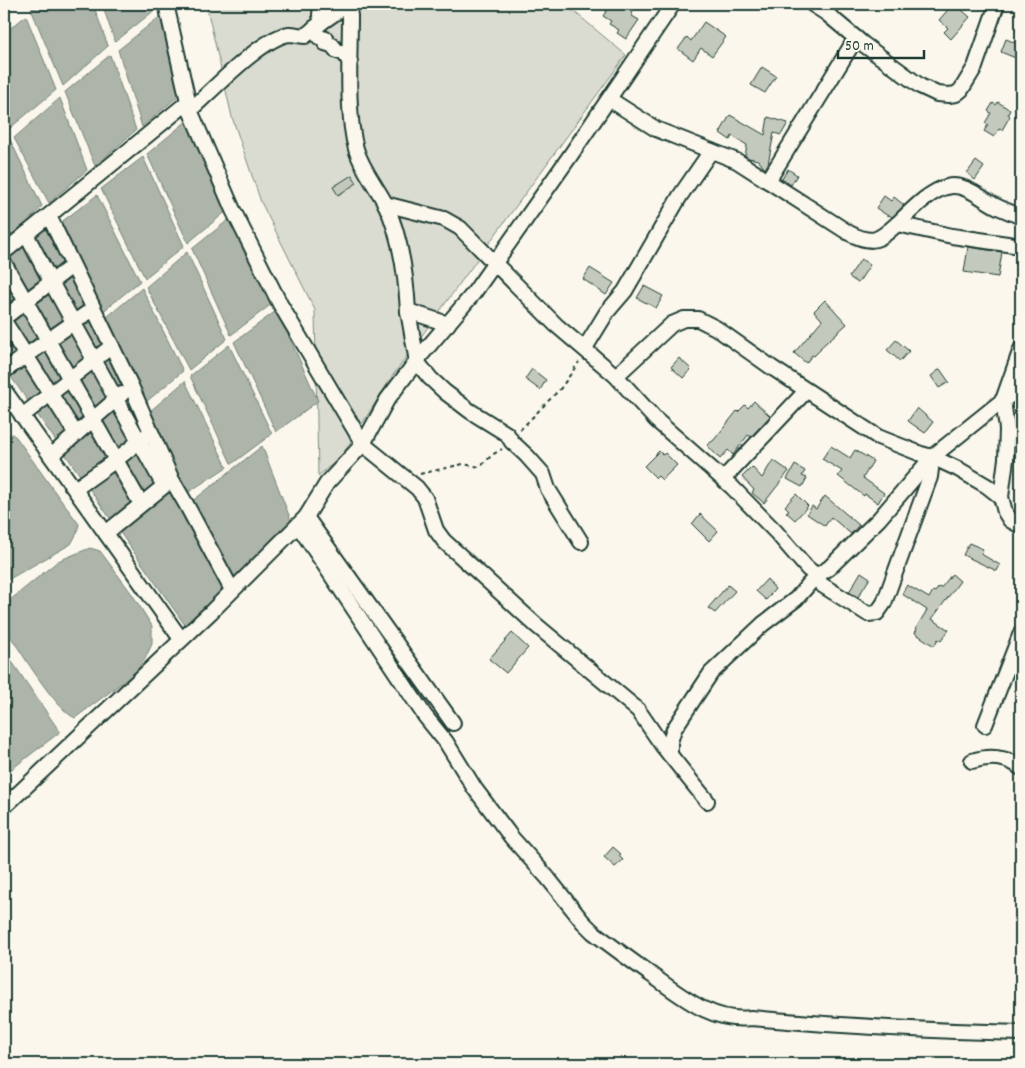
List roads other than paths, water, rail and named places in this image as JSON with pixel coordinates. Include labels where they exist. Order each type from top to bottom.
[{"type":"street","points":[[166,4],[189,106],[233,210],[280,304],[363,444],[417,488],[425,498],[436,530],[444,541],[536,625],[638,710],[670,755],[707,801]]},
{"type":"street","points":[[321,4],[318,25],[319,37],[326,39],[325,43],[332,45],[337,51],[344,52],[350,62]]},
{"type":"street","points":[[4,252],[251,55],[275,39],[290,34],[305,36],[348,4],[350,16],[351,116],[356,149],[360,160],[385,204],[398,241],[404,269],[408,311],[417,362],[445,392],[470,411],[507,434],[512,442],[543,474],[548,489],[582,542]]},
{"type":"street","points":[[4,807],[182,639],[302,522],[327,483],[363,444],[387,400],[472,294],[609,100],[673,4]]},
{"type":"street","points":[[813,4],[920,86],[937,94],[956,94],[961,90],[975,67],[998,4]]},
{"type":"street","points":[[768,181],[856,38]]},
{"type":"street","points":[[609,100],[656,129],[737,161],[849,234],[862,240],[881,239],[924,199],[945,187],[955,186],[970,191],[1021,217]]},
{"type":"street","points":[[585,348],[607,312],[625,291],[680,196],[711,150]]},
{"type":"street","points":[[385,204],[444,220],[460,228],[556,325],[616,376],[656,420],[723,479],[776,532],[822,585],[868,614],[877,613],[884,603],[930,477],[931,459]]},
{"type":"street","points":[[49,216],[152,432],[168,483]]},
{"type":"street","points":[[898,224],[952,236],[1021,246]]},
{"type":"street","points":[[26,234],[139,442],[168,483],[186,504],[232,590]]},
{"type":"street","points":[[4,263],[141,504]]},
{"type":"street","points":[[72,266],[4,320],[76,434]]},
{"type":"street","points":[[4,371],[93,309]]},
{"type":"street","points":[[408,311],[448,324]]},
{"type":"street","points":[[616,376],[672,324],[684,319],[698,319],[716,328],[806,391],[878,437],[958,469],[988,486],[1001,497]]},
{"type":"street","points":[[22,416],[112,346]]},
{"type":"street","points":[[1021,349],[1003,400],[1007,430],[1006,459],[1001,497],[1005,512],[1010,520],[1021,526]]},
{"type":"street","points":[[51,456],[131,386]]},
{"type":"street","points":[[670,755],[670,742],[674,729],[711,673],[763,624],[796,599],[816,576],[829,568],[879,520],[931,459],[1003,400],[1021,388]]},
{"type":"street","points":[[4,390],[182,639]]},
{"type":"street","points":[[723,479],[806,391]]},
{"type":"street","points":[[74,489],[152,432]]},
{"type":"street","points":[[106,533],[168,483]]},
{"type":"street","points":[[302,522],[453,722]]},
{"type":"street","points":[[302,522],[425,716],[446,742],[475,789],[512,838],[547,877],[582,922],[687,1000],[716,1014],[744,1019],[948,1031],[1021,1033]]},
{"type":"street","points":[[985,725],[1021,633]]},
{"type":"street","points":[[972,761],[983,758],[995,758],[1007,760],[1021,768]]}]
